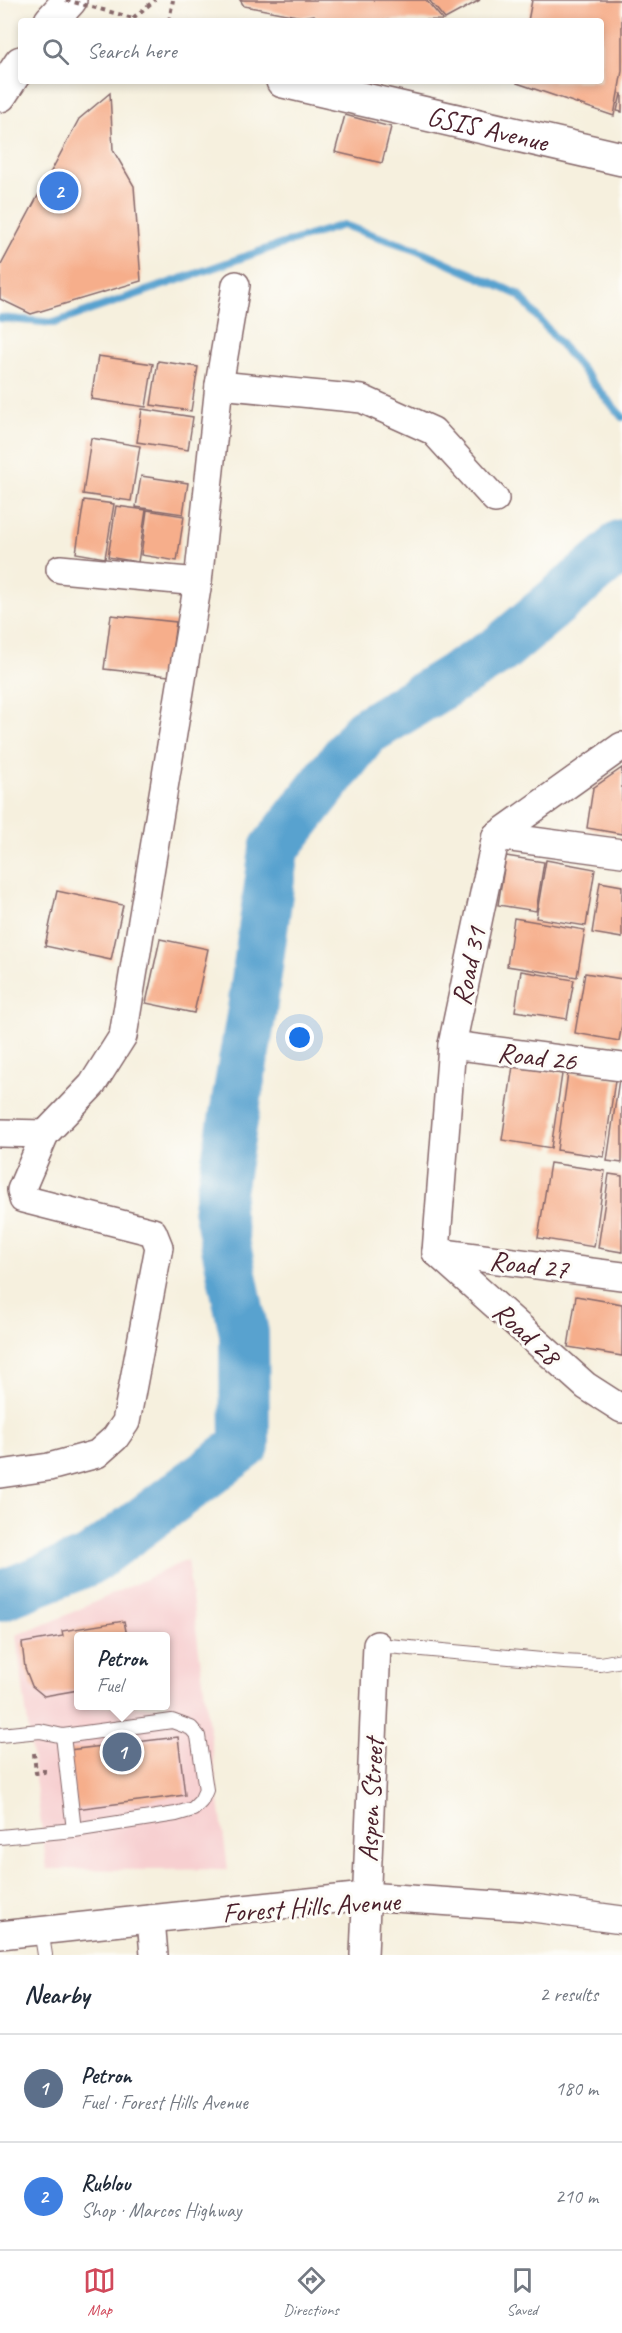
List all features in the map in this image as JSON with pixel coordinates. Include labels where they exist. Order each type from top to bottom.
[{"type":"street","points":[[53,18],[68,0]]},
{"type":"street","points":[[0,95],[18,68]]},
{"type":"street","name":"GSIS Avenue","points":[[296,84],[622,159]]},
{"type":"street","points":[[0,1474],[49,1467],[97,1454],[115,1438],[126,1422],[159,1247],[153,1232],[23,1199],[21,1190],[45,1134],[92,1085],[123,1036],[198,582],[219,385],[236,285]]},
{"type":"street","points":[[219,385],[362,399],[433,431],[495,499]]},
{"type":"street","points":[[60,569],[198,582]]},
{"type":"street","points":[[495,836],[622,746]]},
{"type":"street","points":[[495,836],[622,853]]},
{"type":"street","name":"Road 31","points":[[436,1252],[452,1045],[495,836]]},
{"type":"street","name":"Road 26","points":[[452,1045],[622,1067]]},
{"type":"street","points":[[0,1133],[45,1134]]},
{"type":"street","name":"Road 27","points":[[436,1252],[622,1276]]},
{"type":"street","name":"Road 28","points":[[436,1252],[586,1386],[622,1409]]},
{"type":"street","name":"Aspen Street","points":[[364,1955],[377,1645]]},
{"type":"street","name":"Forest Hills Avenue","points":[[0,1935],[43,1943],[151,1919],[365,1896],[514,1906],[622,1920]]},
{"type":"street","points":[[151,1919],[154,1955]]},
{"type":"lane","points":[[377,1645],[564,1662],[600,1664],[622,1660]]},
{"type":"lane","points":[[0,1735],[40,1731],[63,1736],[172,1721],[180,1723],[191,1728],[198,1736],[206,1790],[201,1802],[185,1812],[74,1830],[0,1837]]},
{"type":"lane","points":[[63,1736],[74,1830]]},
{"type":"path","points":[[68,0],[133,18],[155,0]]},
{"type":"path","points":[[169,18],[173,0]]},
{"type":"path","points":[[34,1751],[36,1773],[44,1772],[40,1731]]},
{"type":"shaded area","points":[[187,1560],[228,1869],[47,1869],[16,1635],[51,1622]]},
{"type":"building","points":[[240,0],[426,0],[441,18],[318,18],[314,15],[302,17],[244,6]]},
{"type":"building","points":[[429,0],[480,0],[447,18],[444,18]]},
{"type":"building","points":[[532,0],[622,0],[622,71],[614,116],[520,84],[604,84],[604,18],[529,18]]},
{"type":"building","points":[[110,93],[113,150],[134,186],[141,281],[31,314],[0,299],[0,267],[79,119]]},
{"type":"building","points":[[622,94],[622,112],[617,111]]},
{"type":"building","points":[[345,115],[391,127],[382,163],[335,152]]},
{"type":"building","points":[[98,356],[153,364],[146,407],[91,399]]},
{"type":"building","points":[[158,361],[198,367],[191,411],[151,405]]},
{"type":"building","points":[[142,409],[193,417],[188,450],[137,442]]},
{"type":"building","points":[[91,438],[140,446],[131,501],[83,494]]},
{"type":"building","points":[[141,476],[188,483],[183,514],[136,507]]},
{"type":"building","points":[[84,500],[114,504],[105,558],[76,553]]},
{"type":"building","points":[[116,506],[146,510],[138,562],[108,557]]},
{"type":"building","points":[[147,510],[184,516],[177,561],[141,555]]},
{"type":"building","points":[[111,615],[176,622],[169,676],[104,669]]},
{"type":"building","points":[[622,768],[622,834],[587,828],[593,788]]},
{"type":"building","points":[[506,856],[544,862],[536,911],[498,905]]},
{"type":"building","points":[[546,860],[595,869],[586,926],[536,918]]},
{"type":"building","points":[[600,882],[622,886],[622,938],[592,933]]},
{"type":"building","points":[[57,891],[123,905],[111,960],[45,946]]},
{"type":"building","points":[[514,918],[585,930],[577,977],[507,966]]},
{"type":"building","points":[[160,939],[208,949],[194,1013],[146,1003]]},
{"type":"building","points":[[521,971],[574,980],[567,1019],[515,1011]]},
{"type":"building","points":[[585,973],[622,979],[622,1025],[619,1041],[575,1033]]},
{"type":"building","points":[[513,1066],[562,1074],[551,1148],[502,1140]]},
{"type":"building","points":[[568,1073],[615,1080],[604,1157],[557,1150]]},
{"type":"building","points":[[619,1079],[622,1079],[622,1163],[607,1161]]},
{"type":"building","points":[[550,1163],[605,1171],[594,1247],[538,1238]]},
{"type":"building","points":[[609,1174],[622,1176],[622,1252],[598,1248]]},
{"type":"building","points":[[576,1296],[622,1304],[622,1356],[568,1347]]},
{"type":"building","points":[[124,1621],[126,1632],[74,1632],[74,1691],[44,1696],[32,1686],[25,1668],[22,1643],[63,1636],[62,1631]]},
{"type":"building","points":[[178,1737],[185,1795],[76,1809],[69,1750]]},
{"type":"waterway","points":[[0,318],[54,323],[343,225],[418,250],[519,295],[622,417]]},
{"type":"waterway","points":[[0,1596],[91,1560],[245,1445],[244,1333],[218,1208],[252,1010],[274,849],[365,732],[499,650],[622,544]]},
{"type":"place","name":"Rublou","points":[[59,191]]},
{"type":"place","name":"Petron","points":[[122,1752]]}]
